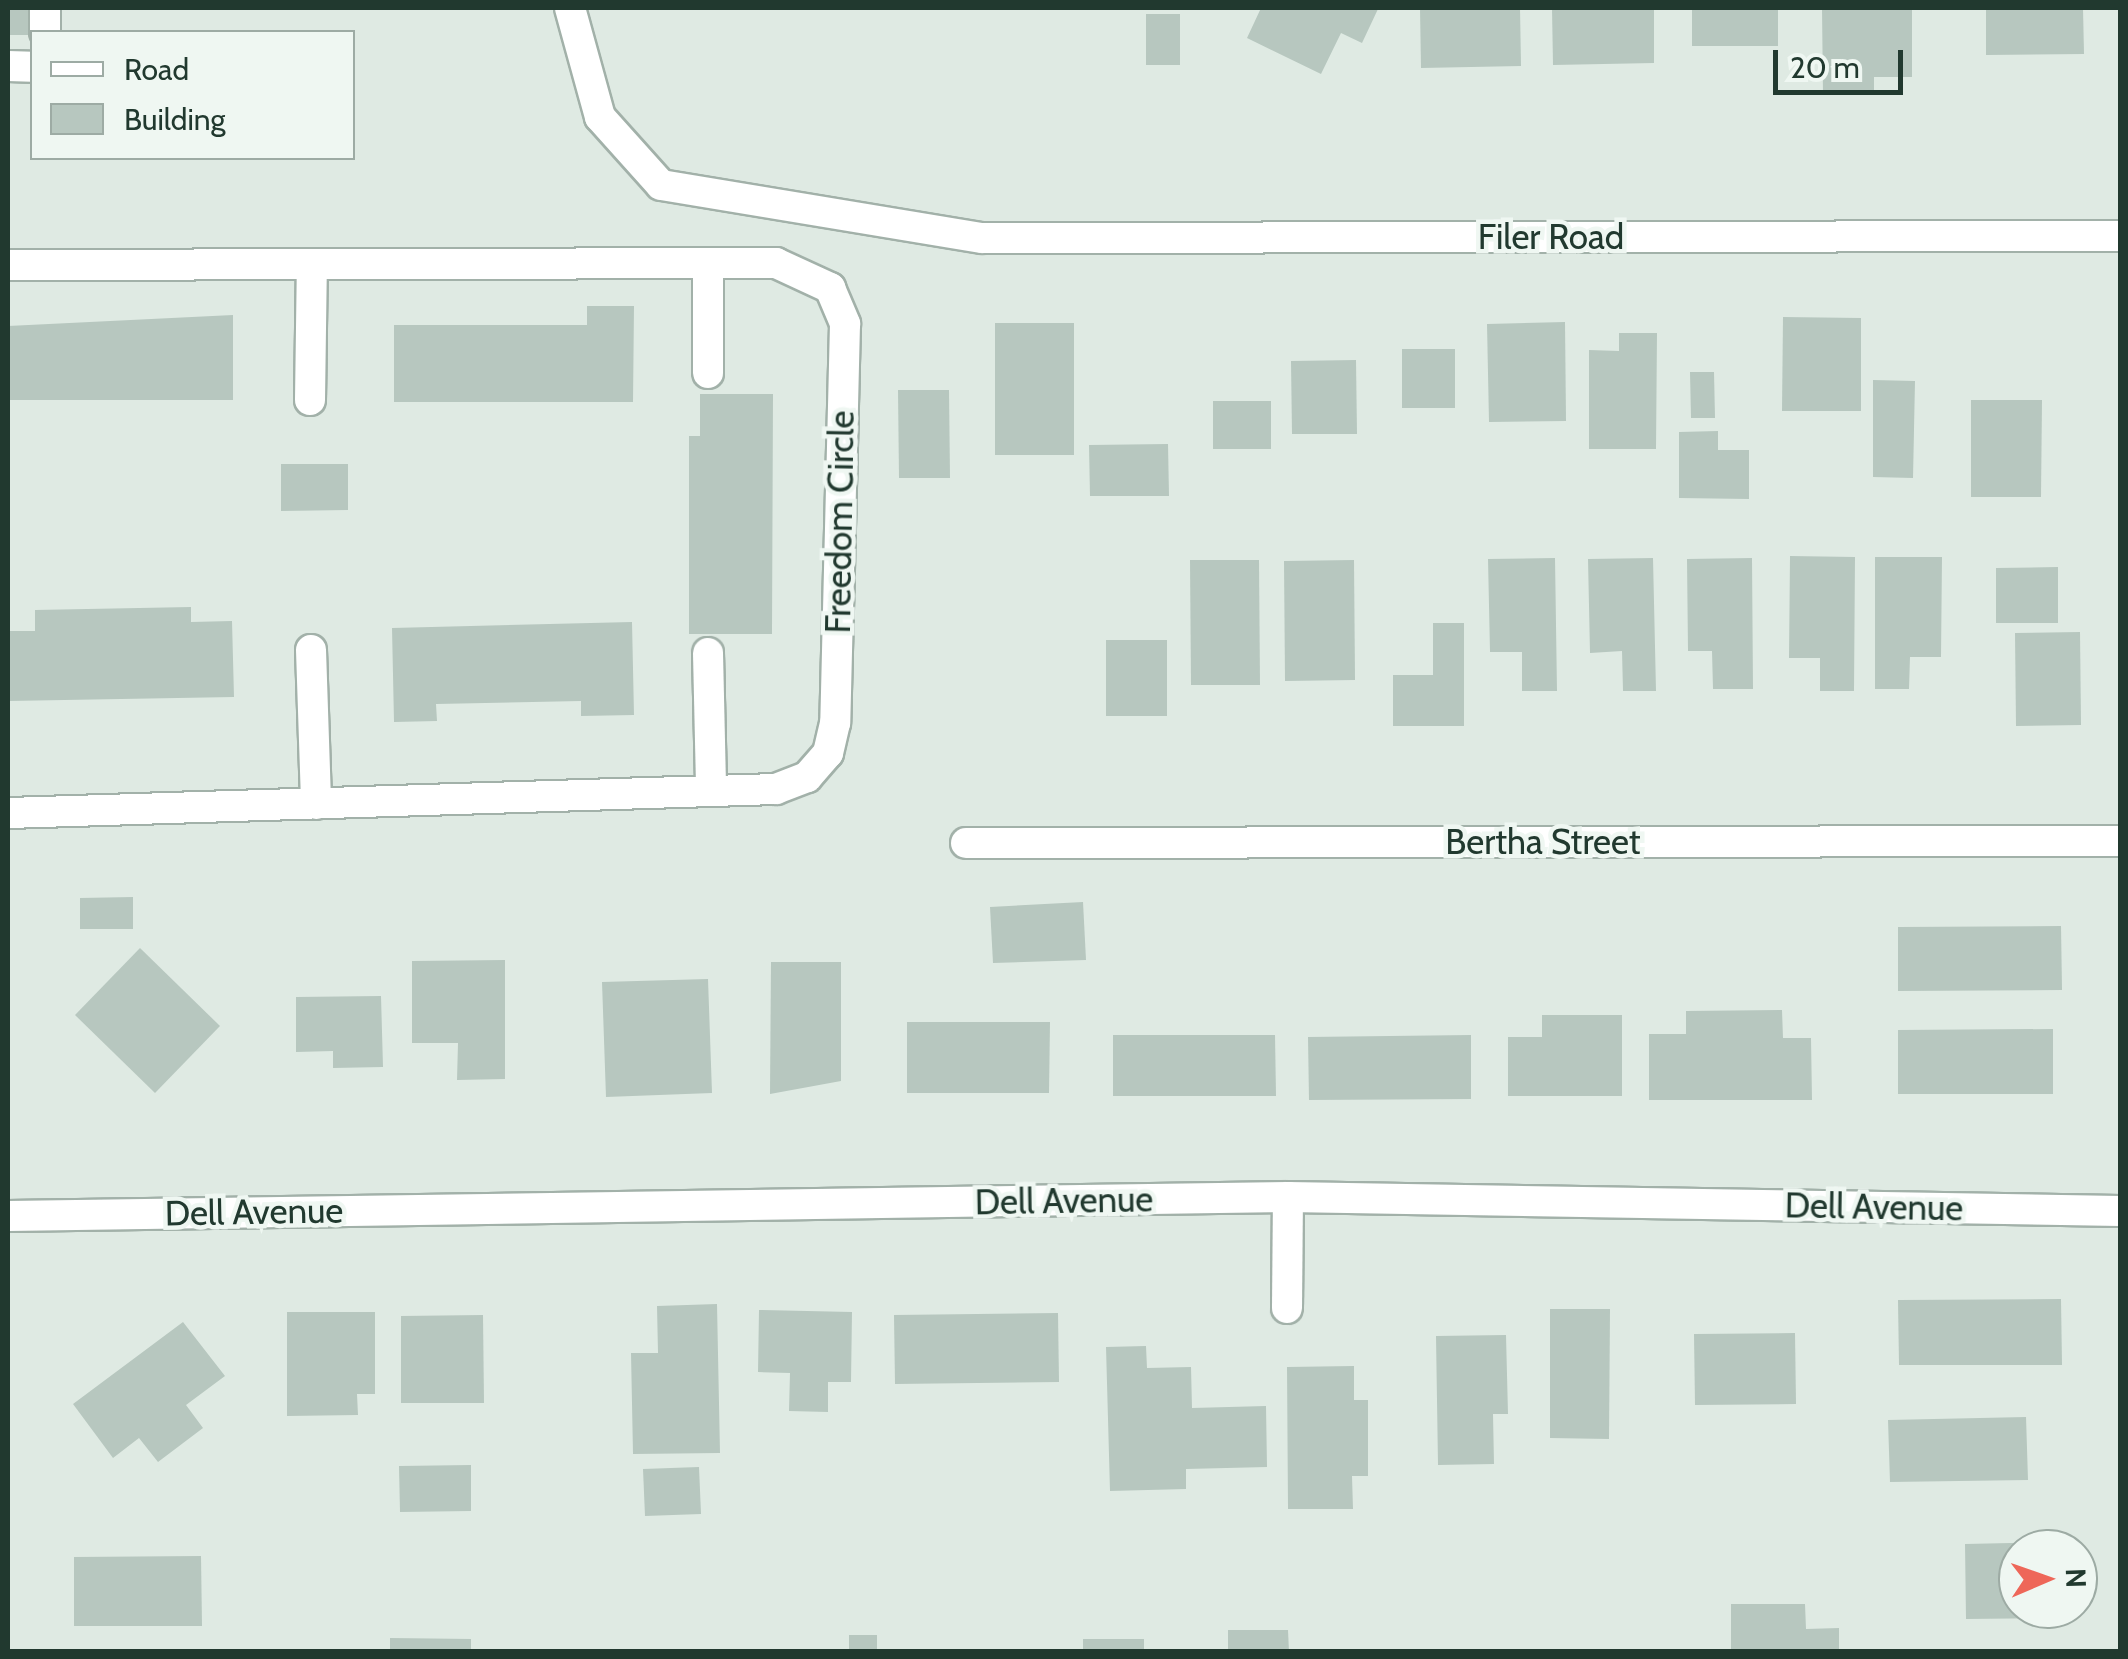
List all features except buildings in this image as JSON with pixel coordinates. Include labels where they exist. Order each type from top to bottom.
[{"type":"street","name":"Filer Road","points":[[570,8],[600,117],[662,185],[982,238],[2120,236]]},
{"type":"street","points":[[310,400],[312,264]]},
{"type":"street","name":"Freedom Circle","points":[[8,266],[708,264],[806,270],[830,288],[845,324],[828,752],[806,777],[776,789],[8,813]]},
{"type":"street","points":[[708,264],[708,373]]},
{"type":"street","points":[[312,650],[316,804]]},
{"type":"street","points":[[708,653],[711,790]]},
{"type":"street","name":"Bertha Street","points":[[966,844],[2120,841]]},
{"type":"street","points":[[1287,1308],[1288,1198]]},
{"type":"street","name":"Dell Avenue","points":[[8,1216],[1288,1198],[2120,1210]]}]
